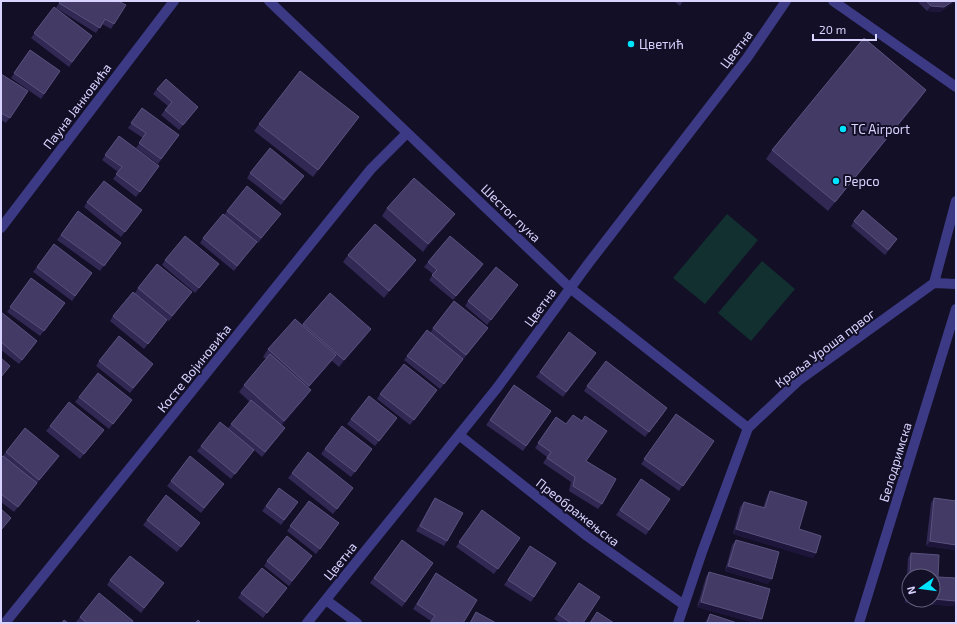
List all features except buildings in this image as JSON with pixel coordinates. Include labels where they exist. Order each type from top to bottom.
[{"type":"street","name":"Пауна Јанковића","points":[[1,228],[174,1]]},
{"type":"street","name":"Шестог пука","points":[[269,1],[570,288],[748,428]]},
{"type":"street","name":"Цветна","points":[[307,623],[497,388],[570,288],[746,58],[786,1]]},
{"type":"street","points":[[833,1],[956,87]]},
{"type":"street","name":"Косте Војиновића","points":[[5,623],[371,169],[408,133]]},
{"type":"street","points":[[956,201],[934,283],[956,284]]},
{"type":"street","name":"Краља Уроша првог","points":[[678,623],[748,428],[798,381],[934,283]]},
{"type":"street","name":"Белодримска","points":[[859,623],[956,309]]},
{"type":"street","name":"Преображењска","points":[[459,435],[587,536],[684,605]]},
{"type":"street","points":[[326,600],[357,623]]},
{"type":"green space","points":[[727,214],[758,240],[705,304],[673,278]]},
{"type":"green space","points":[[762,261],[795,289],[751,341],[718,313]]},
{"type":"place","name":"Цветић","points":[[631,44]]},
{"type":"place","name":"TC Airport","points":[[843,129]]},
{"type":"place","name":"Pepco","points":[[836,181]]}]
